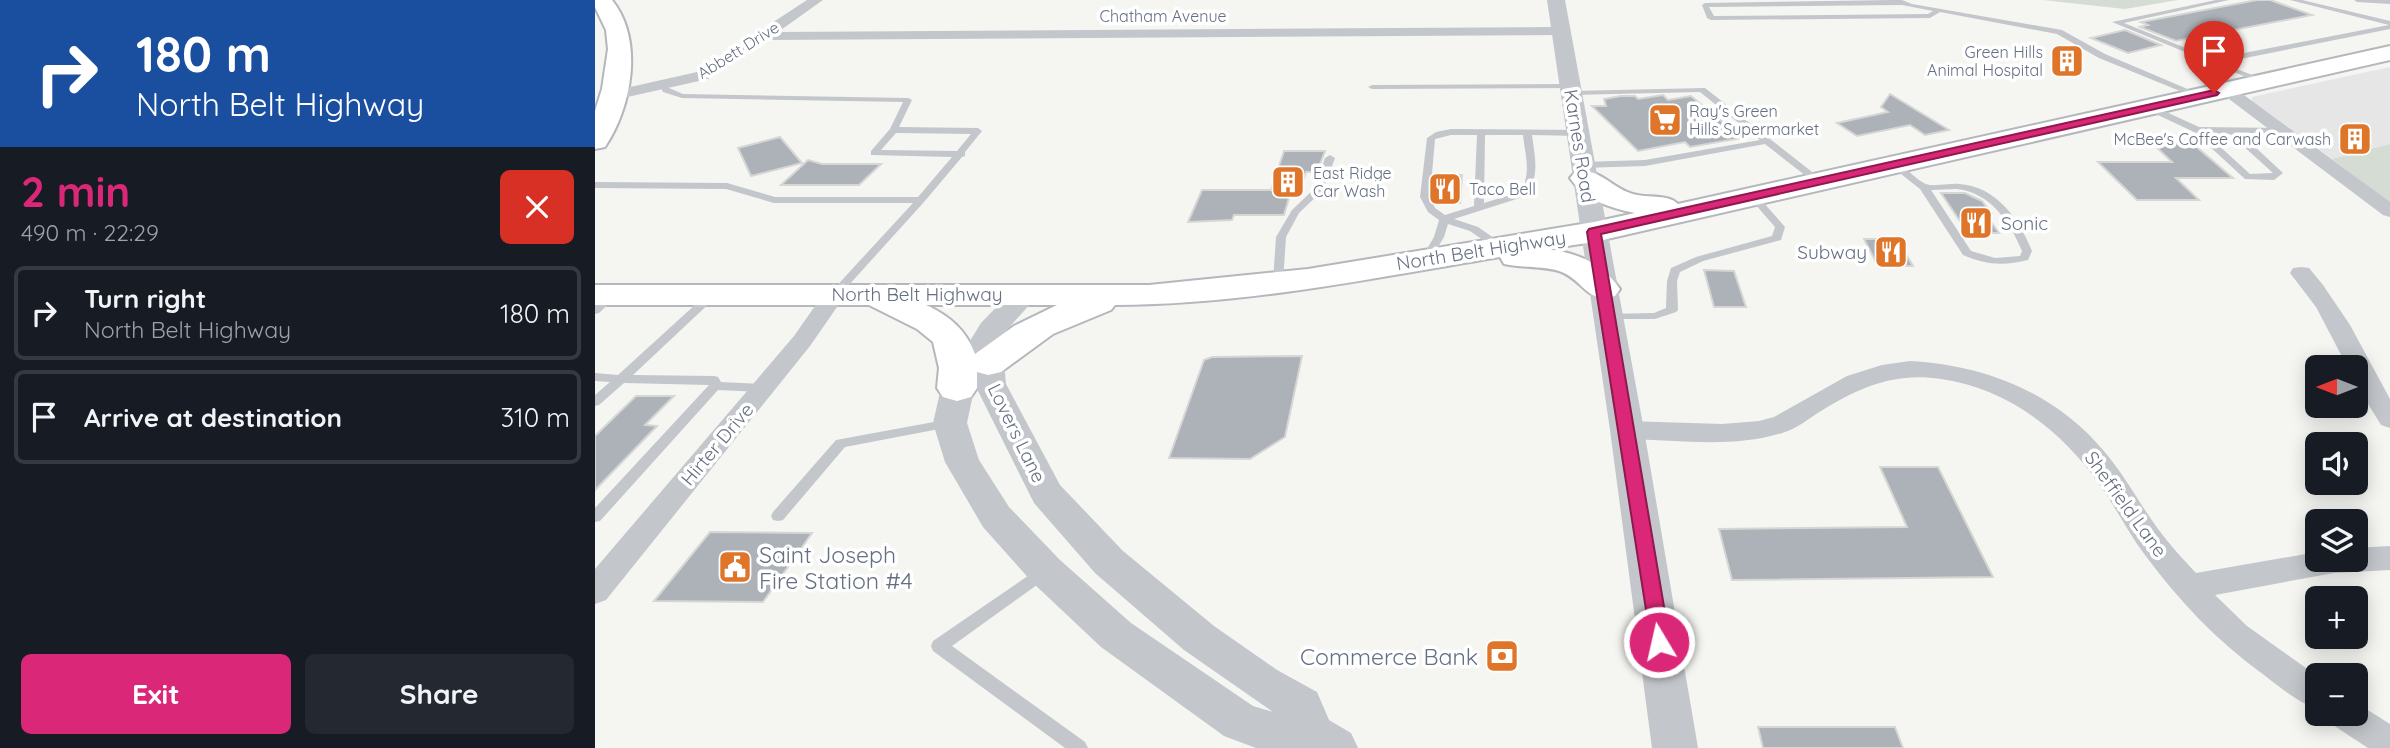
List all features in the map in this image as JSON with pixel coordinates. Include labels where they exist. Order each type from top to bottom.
[{"type":"main road","points":[[599,128],[614,95],[619,40],[617,22],[608,6],[601,0]]},
{"type":"main road","name":"North Belt Highway","points":[[599,298],[850,294],[1133,295],[1277,282],[1594,232],[2390,53]]},
{"type":"main road","points":[[1584,171],[1610,198],[1650,207],[1702,207]]},
{"type":"main road","points":[[1465,253],[1557,260],[1578,266],[1592,275],[1606,303]]},
{"type":"main road","points":[[850,294],[920,315],[939,327],[955,345],[959,371],[953,406]]},
{"type":"main road","points":[[988,363],[1019,337],[1042,324],[1076,310],[1133,295]]},
{"type":"street","name":"Abbett Drive","points":[[614,95],[702,76],[815,0]]},
{"type":"street","name":"Karnes Road","points":[[1556,0],[1627,429],[1675,748]]},
{"type":"street","name":"Chatham Avenue","points":[[765,36],[1560,31]]},
{"type":"street","points":[[2214,93],[2281,130],[2390,211]]},
{"type":"street","points":[[2301,273],[2339,323],[2363,376],[2390,419]]},
{"type":"street","name":"Hirter Drive","points":[[596,588],[762,388],[850,294]]},
{"type":"street","name":"Lovers Lane","points":[[1025,295],[988,363],[990,384],[1047,494],[1109,562],[1199,638],[1262,683],[1301,706],[1324,741]]},
{"type":"street","name":"Lovers Lane","points":[[1025,295],[996,323],[953,406],[963,462],[996,517],[1046,571],[1115,635],[1240,722],[1285,737],[1324,741]]},
{"type":"street","name":"Sheffield Lane","points":[[1627,429],[1741,430],[1776,426],[1848,383],[1873,374],[1908,369],[1935,370],[1987,380],[2058,420],[2088,449],[2157,549],[2189,587],[2246,643],[2305,685]]},
{"type":"street","points":[[2189,587],[2334,561],[2390,558]]},
{"type":"street","points":[[2364,726],[2390,743]]},
{"type":"lane","points":[[2226,0],[2116,22],[2263,82]]},
{"type":"lane","points":[[2293,0],[2390,25]]},
{"type":"lane","points":[[2357,0],[2390,2]]},
{"type":"lane","points":[[1939,10],[1930,16],[1711,18],[1705,5],[1899,2],[2059,32],[2102,57],[2214,93]]},
{"type":"lane","points":[[2213,62],[2390,25]]},
{"type":"lane","points":[[664,86],[666,90],[682,96],[696,97],[908,100],[894,131],[874,153],[961,153]]},
{"type":"lane","points":[[1373,87],[1702,90],[1818,181]]},
{"type":"lane","points":[[2148,107],[2197,131],[2248,177],[2274,177],[2278,173],[2232,131]]},
{"type":"lane","points":[[2197,131],[2281,130]]},
{"type":"lane","points":[[850,294],[921,200],[978,131],[894,131]]},
{"type":"lane","points":[[1500,247],[1474,229],[1444,219],[1431,210],[1425,197],[1431,138],[1451,132],[1578,133]]},
{"type":"lane","points":[[1479,206],[1481,132]]},
{"type":"lane","points":[[1444,219],[1523,194],[1530,186],[1532,176],[1527,133]]},
{"type":"lane","points":[[1584,171],[1767,141]]},
{"type":"lane","points":[[1277,282],[1281,237],[1295,212],[1318,190],[1330,158]]},
{"type":"lane","points":[[1894,164],[1924,187],[1967,253],[1996,261],[2024,258],[2027,251],[2024,241],[1984,192],[1963,187],[1924,187]]},
{"type":"lane","points":[[595,185],[727,186],[774,200],[921,200]]},
{"type":"lane","points":[[1606,303],[1655,316],[1672,310],[1672,281],[1675,270],[1705,257],[1757,246],[1777,238],[1780,227],[1753,196]]},
{"type":"lane","points":[[1426,259],[1439,237],[1444,219]]},
{"type":"lane","points":[[595,402],[712,295]]},
{"type":"lane","points":[[595,377],[714,380],[715,386]]},
{"type":"lane","points":[[595,517],[715,386],[762,388]]},
{"type":"lane","points":[[778,516],[841,443],[953,406]]},
{"type":"lane","points":[[1046,571],[939,646],[1079,748]]},
{"type":"shaded area","points":[[2043,0],[2178,0],[2125,9]]},
{"type":"shaded area","points":[[2390,67],[2390,144],[2332,159],[2252,101],[2252,97]]},
{"type":"shaded area","points":[[2390,144],[2390,203],[2332,159]]},
{"type":"building","points":[[2257,0],[2270,0],[2312,15],[2176,41],[2140,27],[2148,25],[2141,22]]},
{"type":"building","points":[[2125,30],[2161,45],[2128,53],[2091,38]]},
{"type":"building","points":[[1890,94],[1949,130],[1925,135],[1910,125],[1857,136],[1837,123],[1888,112],[1881,107]]},
{"type":"building","name":"Ray's Green Hills Supermarket","points":[[1663,95],[1668,100],[1691,96],[1742,138],[1690,147],[1685,142],[1638,151],[1592,106],[1606,106],[1604,99],[1621,96],[1635,96],[1638,99]]},
{"type":"building","points":[[780,137],[802,163],[751,176],[738,148]]},
{"type":"building","points":[[2149,140],[2179,140],[2193,144],[2233,178],[2176,178],[2199,200],[2137,200],[2098,162],[2172,162]]},
{"type":"building","points":[[1284,151],[1325,151],[1317,172],[1306,172],[1300,191],[1291,191],[1284,215],[1234,215],[1232,220],[1188,222],[1202,190],[1271,190]]},
{"type":"building","points":[[808,160],[822,164],[881,164],[859,185],[781,185]]},
{"type":"building","name":"Taco Bell","points":[[1435,175],[1462,175],[1460,203],[1435,202]]},
{"type":"building","name":"Sonic","points":[[1941,193],[1965,193],[1982,201],[1991,213],[1985,213],[1999,233],[1968,233]]},
{"type":"building","name":"Subway","points":[[1864,239],[1897,239],[1913,266],[1878,266]]},
{"type":"building","points":[[1704,270],[1734,271],[1746,307],[1714,307]]},
{"type":"building","points":[[1302,356],[1285,437],[1250,459],[1169,458],[1204,360],[1212,357]]},
{"type":"building","points":[[636,396],[674,396],[645,425],[657,426],[595,490],[595,436]]},
{"type":"building","points":[[1880,467],[1938,467],[1993,577],[1732,580],[1719,529],[1907,527]]},
{"type":"building","name":"Saint Joseph Fire Station #4","points":[[710,532],[812,533],[763,602],[654,601]]},
{"type":"building","points":[[1758,727],[1895,727],[1903,748],[1763,748]]},
{"type":"place","name":"Green Hills Animal Hospital","points":[[2067,61]]},
{"type":"place","name":"Ray's Green Hills Supermarket","points":[[1665,120]]},
{"type":"place","name":"McBee's Coffee and Carwash","points":[[2355,139]]},
{"type":"place","name":"East Ridge Car Wash","points":[[1288,182]]},
{"type":"place","name":"Taco Bell","points":[[1445,189]]},
{"type":"place","name":"Sonic","points":[[1976,223]]},
{"type":"place","name":"Subway","points":[[1891,252]]},
{"type":"place","name":"Saint Joseph Fire Station #4","points":[[735,567]]},
{"type":"place","name":"Commerce Bank","points":[[1502,656]]},
{"type":"route","points":[[1659,642],[1594,232],[2214,93]]}]
